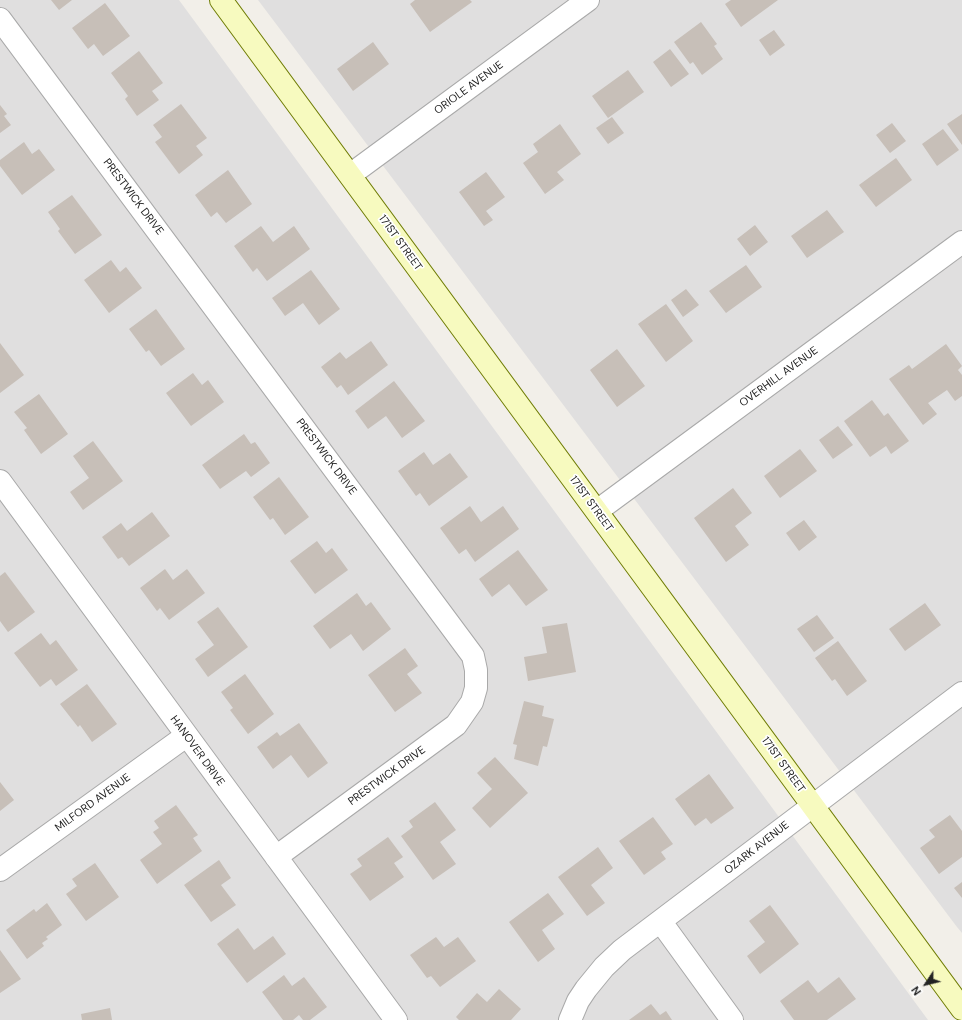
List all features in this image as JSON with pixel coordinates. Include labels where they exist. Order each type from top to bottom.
[{"type":"street","name":"171ST STREET","points":[[221,0],[962,1009]]},
{"type":"street","name":"ORIOLE AVENUE","points":[[350,175],[588,0]]},
{"type":"street","name":"PRESTWICK DRIVE","points":[[0,19],[473,656],[476,670],[476,688],[472,702],[456,725],[276,857]]},
{"type":"street","name":"OVERHILL AVENUE","points":[[597,512],[962,242]]},
{"type":"street","name":"HANOVER DRIVE","points":[[0,481],[396,1020]]},
{"type":"street","name":"OZARK AVENUE","points":[[570,1020],[578,1001],[604,967],[622,950],[962,693]]},
{"type":"street","name":"MILFORD AVENUE","points":[[0,870],[186,736]]},
{"type":"street","points":[[661,922],[732,1020]]},
{"type":"shaded area","points":[[0,0],[179,0],[928,1020],[0,1020]]},
{"type":"shaded area","points":[[258,0],[962,0],[962,933],[957,927]]},
{"type":"building","points":[[51,0],[72,0],[59,10]]},
{"type":"building","points":[[415,0],[470,0],[472,2],[430,32],[410,4]]},
{"type":"building","points":[[731,0],[778,0],[741,27],[725,4]]},
{"type":"building","points":[[105,3],[130,36],[103,56],[94,44],[88,49],[72,28]]},
{"type":"building","points":[[701,22],[717,44],[714,46],[723,59],[702,75],[693,62],[690,64],[674,42]]},
{"type":"building","points":[[774,30],[785,45],[770,56],[759,40]]},
{"type":"building","points":[[373,42],[389,64],[353,91],[337,69]]},
{"type":"building","points":[[670,49],[689,74],[671,87],[653,62]]},
{"type":"building","points":[[139,51],[163,83],[152,91],[159,100],[137,116],[125,99],[128,96],[111,73]]},
{"type":"building","points":[[628,70],[644,92],[608,118],[592,96]]},
{"type":"building","points":[[181,104],[207,138],[196,146],[203,155],[179,174],[155,142],[162,137],[153,125]]},
{"type":"building","points":[[0,105],[7,114],[4,116],[11,125],[0,133]]},
{"type":"building","points":[[962,114],[962,145],[947,124]]},
{"type":"building","points":[[612,117],[624,133],[608,144],[596,128]]},
{"type":"building","points":[[892,123],[906,141],[890,153],[876,135]]},
{"type":"building","points":[[560,124],[581,154],[557,172],[564,180],[545,194],[523,163],[538,152],[533,144]]},
{"type":"building","points":[[943,129],[959,150],[937,166],[922,144]]},
{"type":"building","points":[[24,142],[32,154],[39,149],[55,170],[22,195],[0,166],[0,160]]},
{"type":"building","points":[[896,158],[912,180],[876,207],[859,185]]},
{"type":"building","points":[[228,170],[252,204],[226,223],[217,212],[211,217],[195,195]]},
{"type":"building","points":[[486,172],[505,197],[486,211],[493,220],[484,226],[459,192]]},
{"type":"building","points":[[72,195],[102,235],[75,254],[58,231],[60,229],[48,212]]},
{"type":"building","points":[[827,210],[844,232],[807,258],[791,236]]},
{"type":"building","points":[[755,225],[768,242],[750,256],[737,239]]},
{"type":"building","points":[[261,226],[273,242],[294,226],[310,249],[267,281],[257,268],[253,272],[234,246]]},
{"type":"building","points":[[111,260],[120,272],[126,267],[142,288],[109,313],[84,280]]},
{"type":"building","points":[[746,265],[762,287],[726,313],[709,291]]},
{"type":"building","points":[[311,270],[340,309],[319,325],[303,303],[285,316],[272,298]]},
{"type":"building","points":[[686,289],[699,305],[683,317],[671,300]]},
{"type":"building","points":[[666,304],[693,341],[666,362],[638,324]]},
{"type":"building","points":[[156,309],[185,349],[161,366],[149,350],[146,352],[129,329]]},
{"type":"building","points":[[371,341],[388,365],[348,395],[341,385],[337,388],[321,367],[340,352],[346,359]]},
{"type":"building","points":[[0,343],[24,375],[0,393]]},
{"type":"building","points":[[946,344],[962,366],[958,370],[962,375],[962,396],[955,401],[947,390],[928,403],[937,414],[923,425],[889,379],[909,365],[912,369]]},
{"type":"building","points":[[617,349],[645,386],[617,407],[590,370]]},
{"type":"building","points":[[193,373],[202,385],[208,380],[224,402],[191,426],[166,393]]},
{"type":"building","points":[[394,381],[425,421],[402,438],[386,416],[368,429],[355,411]]},
{"type":"building","points":[[39,394],[68,434],[41,454],[24,430],[27,428],[14,412]]},
{"type":"building","points":[[872,400],[884,416],[888,413],[909,441],[891,454],[886,446],[870,457],[844,421]]},
{"type":"building","points":[[838,426],[853,445],[833,459],[819,440]]},
{"type":"building","points":[[244,434],[251,444],[255,442],[270,463],[251,477],[246,471],[220,489],[202,465]]},
{"type":"building","points":[[93,441],[123,481],[83,510],[70,492],[89,478],[73,456]]},
{"type":"building","points":[[800,449],[817,471],[780,498],[764,476]]},
{"type":"building","points":[[424,452],[433,465],[450,453],[468,477],[429,506],[420,493],[416,496],[398,471]]},
{"type":"building","points":[[279,477],[309,517],[285,535],[273,518],[270,520],[253,497]]},
{"type":"building","points":[[733,488],[752,513],[735,526],[749,545],[726,562],[694,518]]},
{"type":"building","points":[[470,506],[481,522],[503,506],[519,529],[475,562],[466,549],[459,554],[440,528]]},
{"type":"building","points":[[152,512],[170,536],[129,566],[122,557],[118,559],[102,537],[121,523],[127,531]]},
{"type":"building","points":[[804,520],[817,537],[799,551],[786,533]]},
{"type":"building","points":[[317,541],[326,553],[332,548],[348,570],[315,594],[290,561]]},
{"type":"building","points":[[518,550],[548,590],[526,606],[509,584],[492,597],[479,579]]},
{"type":"building","points":[[165,569],[173,580],[187,569],[205,593],[169,620],[160,608],[157,611],[140,588]]},
{"type":"building","points":[[5,572],[35,612],[8,632],[0,621],[0,576]]},
{"type":"building","points":[[357,593],[366,606],[371,602],[391,629],[363,651],[351,634],[330,649],[313,626]]},
{"type":"building","points":[[925,603],[941,625],[905,651],[889,629]]},
{"type":"building","points":[[218,607],[248,647],[208,677],[195,659],[214,645],[197,622]]},
{"type":"building","points":[[817,615],[834,638],[814,652],[797,629]]},
{"type":"building","points":[[567,623],[576,672],[528,681],[524,657],[547,653],[542,627]]},
{"type":"building","points":[[41,633],[50,645],[56,640],[78,670],[56,686],[51,679],[40,687],[14,653]]},
{"type":"building","points":[[838,641],[867,681],[847,696],[835,679],[832,681],[815,658]]},
{"type":"building","points":[[405,648],[418,666],[407,674],[422,693],[395,712],[368,675]]},
{"type":"building","points":[[245,674],[274,714],[248,734],[230,710],[233,708],[221,692]]},
{"type":"building","points":[[87,684],[117,724],[92,742],[80,725],[78,727],[60,704]]},
{"type":"building","points":[[524,701],[544,706],[542,716],[554,719],[547,747],[543,746],[538,766],[514,759],[517,745],[513,744]]},
{"type":"building","points":[[299,723],[328,763],[308,778],[291,755],[273,769],[257,747],[277,732],[280,736]]},
{"type":"building","points":[[495,757],[528,793],[490,828],[472,808],[492,789],[477,773]]},
{"type":"building","points":[[709,774],[734,808],[711,824],[706,818],[695,826],[675,799]]},
{"type":"building","points":[[0,782],[14,800],[0,811]]},
{"type":"building","points":[[435,802],[456,830],[440,842],[456,864],[433,880],[401,836],[413,827],[409,821]]},
{"type":"building","points":[[176,805],[198,835],[193,838],[202,851],[157,884],[140,860],[162,844],[153,832],[159,828],[154,821]]},
{"type":"building","points":[[950,815],[962,831],[962,857],[939,874],[920,848],[935,837],[929,830]]},
{"type":"building","points":[[653,817],[673,844],[661,852],[666,859],[644,875],[619,841]]},
{"type":"building","points":[[388,837],[403,857],[394,863],[404,877],[370,901],[350,874],[362,866],[357,859]]},
{"type":"building","points":[[598,847],[613,868],[591,885],[605,903],[587,916],[558,877]]},
{"type":"building","points":[[219,860],[231,878],[221,885],[236,905],[211,922],[184,885]]},
{"type":"building","points":[[95,863],[119,897],[86,921],[66,894],[77,886],[72,879]]},
{"type":"building","points":[[962,882],[962,898],[954,888]]},
{"type":"building","points":[[548,893],[564,914],[542,930],[555,949],[538,962],[509,922]]},
{"type":"building","points":[[47,903],[62,925],[46,937],[48,939],[42,943],[44,946],[27,959],[6,930],[34,909],[36,912]]},
{"type":"building","points":[[770,905],[799,944],[760,974],[747,956],[765,942],[749,921]]},
{"type":"building","points":[[238,928],[254,950],[273,936],[286,954],[247,983],[217,944]]},
{"type":"building","points":[[436,937],[444,947],[458,937],[476,961],[440,987],[431,976],[427,978],[410,955]]},
{"type":"building","points":[[0,950],[21,979],[0,993]]},
{"type":"building","points":[[284,975],[292,986],[304,977],[327,1007],[310,1020],[303,1020],[299,1015],[293,1020],[283,1020],[262,992]]},
{"type":"building","points":[[839,977],[856,999],[827,1020],[794,1020],[780,1001],[808,980],[818,993]]},
{"type":"building","points":[[499,989],[521,1009],[511,1020],[459,1020],[456,1017],[477,993],[487,1002]]},
{"type":"building","points":[[651,1004],[660,1015],[666,1011],[672,1020],[629,1020]]},
{"type":"building","points":[[110,1008],[112,1020],[82,1020],[81,1014]]}]
